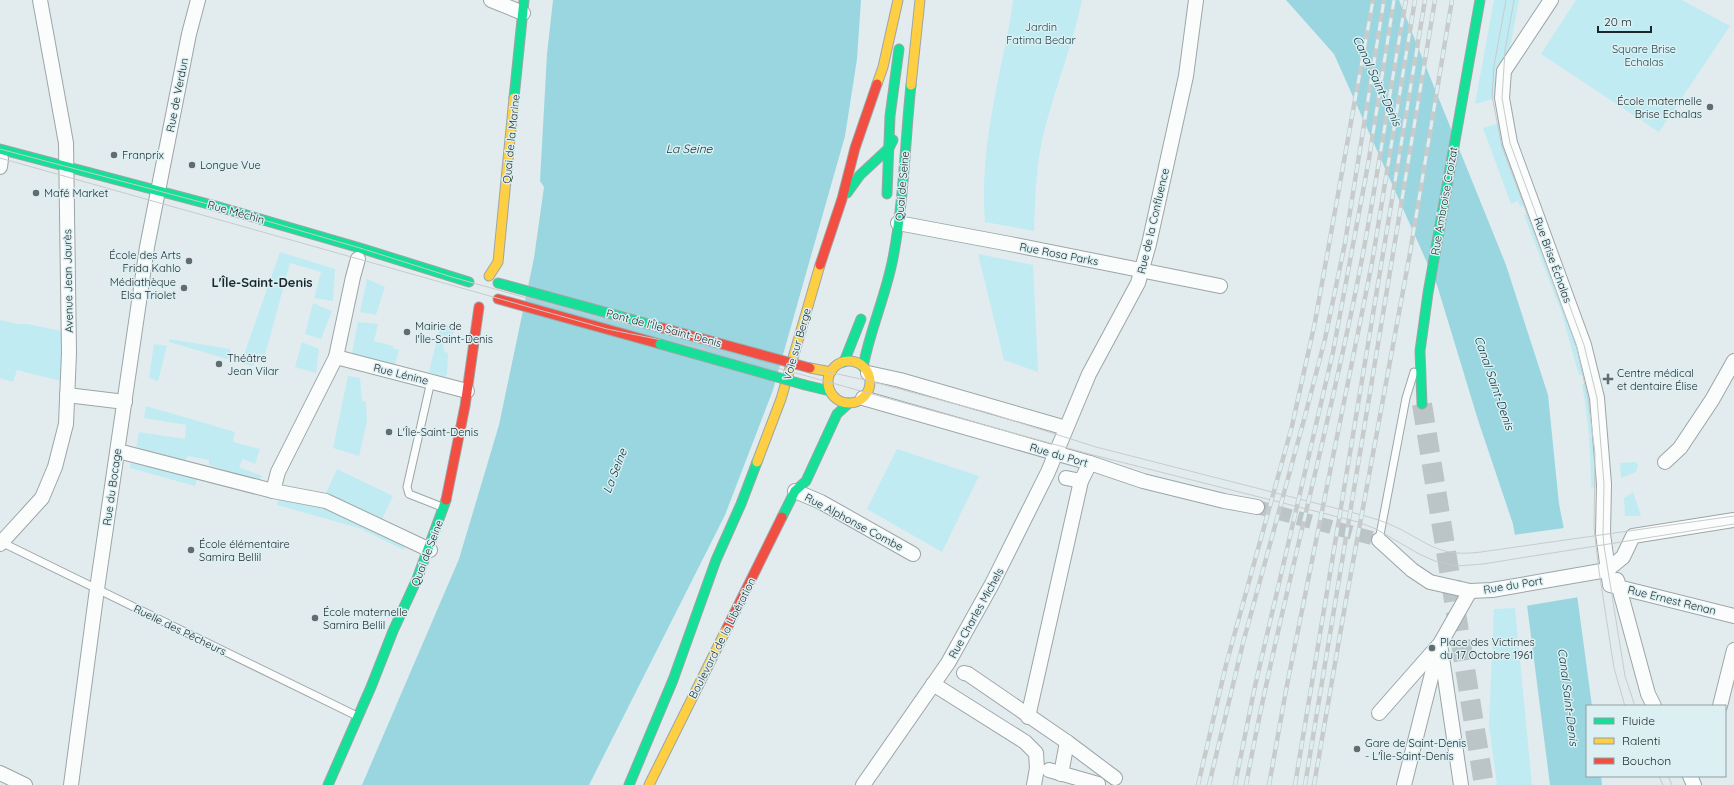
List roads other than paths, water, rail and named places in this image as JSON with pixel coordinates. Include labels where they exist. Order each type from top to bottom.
[{"type":"main road","name":"Voie sur Berge","points":[[673,680],[716,560],[756,468],[781,399],[812,290],[842,199],[855,148],[883,67],[896,38],[899,0]]},
{"type":"main road","name":"Quai de Seine","points":[[865,370],[866,347],[884,296],[893,259],[898,224],[909,95],[920,0]]},
{"type":"main road","name":"Rue Ambroise Croizat","points":[[1422,404],[1420,351],[1430,285],[1480,0]]},
{"type":"main road","name":"Quai de la Marine","points":[[476,280],[498,262],[524,7]]},
{"type":"main road","name":"Quai de Seine","points":[[887,207],[890,116],[896,38]]},
{"type":"main road","points":[[842,199],[860,175],[889,148],[897,132],[909,95]]},
{"type":"main road","name":"Rue Méchin","points":[[0,158],[156,199],[360,248],[476,280]]},
{"type":"main road","name":"Rue Méchin","points":[[0,158],[27,166]]},
{"type":"main road","points":[[470,301],[479,307],[490,307],[498,299],[500,291],[498,283],[476,280]]},
{"type":"main road","name":"Pont de l'Île Saint-Denis","points":[[498,283],[810,368],[831,372]]},
{"type":"main road","name":"Pont de l'Île Saint-Denis","points":[[498,299],[831,392]]},
{"type":"main road","name":"Quai de Seine","points":[[328,785],[393,632],[430,550],[444,508],[467,391],[479,307]]},
{"type":"main road","points":[[844,362],[865,307]]},
{"type":"main road","points":[[844,362],[857,363],[865,370],[870,386],[863,398],[856,402],[849,403],[836,399],[831,392],[828,382],[831,372],[838,365],[844,362]]},
{"type":"main road","points":[[826,404],[831,392]]},
{"type":"main road","name":"Boulevard de la Libération","points":[[649,785],[795,491],[806,481],[837,414],[849,403]]},
{"type":"main road","name":"Boulevard de la Libération","points":[[795,491],[796,476]]},
{"type":"main road","points":[[715,628],[739,605]]},
{"type":"main road","points":[[698,608],[700,629]]},
{"type":"main road","points":[[629,785],[673,680],[692,656]]},
{"type":"main road","points":[[696,689],[700,661]]},
{"type":"street","name":"Avenue Jean Jaurès","points":[[1,543],[42,498],[60,450],[66,424],[69,353],[66,143],[40,0]]},
{"type":"street","name":"Rue de Verdun","points":[[156,199],[189,34],[198,0]]},
{"type":"street","points":[[491,0],[524,7]]},
{"type":"street","name":"Rue de la Confluence","points":[[1066,428],[1090,374],[1138,283],[1142,270],[1186,76],[1196,0]]},
{"type":"street","name":"Rue Brise Échalas","points":[[1551,0],[1504,71],[1502,98],[1510,144],[1584,345],[1597,398],[1604,484],[1603,534],[1614,586],[1648,694],[1654,705]]},
{"type":"street","name":"Rue du Bocage","points":[[71,785],[124,402],[147,247],[156,199]]},
{"type":"street","name":"Rue Rosa Parks","points":[[898,224],[1220,286]]},
{"type":"street","points":[[273,491],[278,472],[336,357],[358,259]]},
{"type":"street","name":"Rue Lénine","points":[[336,357],[467,391]]},
{"type":"street","points":[[1665,462],[1680,448],[1712,400],[1734,361]]},
{"type":"street","points":[[865,370],[1066,428]]},
{"type":"street","points":[[67,395],[124,402]]},
{"type":"street","name":"Rue du Port","points":[[863,398],[1090,463],[1143,481],[1224,501],[1257,507]]},
{"type":"street","name":"Rue Charles Michels","points":[[863,785],[948,663],[992,584],[1048,472],[1066,428]]},
{"type":"street","points":[[118,451],[273,491],[326,501],[430,550]]},
{"type":"street","points":[[1028,717],[1081,482],[1090,463]]},
{"type":"street","points":[[1066,478],[1081,482]]},
{"type":"street","name":"Rue Alphonse Combe","points":[[795,491],[821,502],[913,554]]},
{"type":"street","points":[[1610,568],[1623,557],[1633,536],[1734,520]]},
{"type":"street","name":"Rue du Port","points":[[1379,540],[1412,570],[1430,582],[1470,591],[1506,588],[1610,568]]},
{"type":"street","name":"Rue Ernest Renan","points":[[1614,586],[1734,616]]},
{"type":"street","points":[[1379,713],[1440,644],[1470,591]]},
{"type":"street","points":[[1404,785],[1440,644]]},
{"type":"street","points":[[1440,644],[1461,785]]},
{"type":"street","points":[[1720,705],[1734,650]]},
{"type":"street","points":[[964,673],[968,674],[1028,717],[1067,742],[1115,778]]},
{"type":"street","points":[[933,684],[1025,742],[1036,753],[1037,768],[1034,785]]},
{"type":"street","points":[[1067,742],[1055,772],[1098,784]]},
{"type":"street","points":[[0,773],[25,785]]},
{"type":"lane","points":[[1379,540],[1406,398],[1420,351]]},
{"type":"lane","points":[[431,381],[407,487],[408,494],[444,508]]},
{"type":"lane","name":"Ruelle des Pêcheurs","points":[[1,543],[358,717]]},
{"type":"water","name":"La Seine","points":[[553,0],[861,0],[857,59],[845,136],[773,390],[725,515],[589,785],[362,785],[459,559],[499,425],[534,258],[544,187],[540,181],[547,54]]},
{"type":"water","name":"Canal Saint-Denis","points":[[1286,0],[1399,0],[1506,265],[1548,395],[1559,504],[1577,595],[1592,705],[1586,705],[1586,777],[1601,777],[1602,785],[1550,785],[1527,605],[1513,524],[1478,420],[1437,285],[1334,54]]},
{"type":"tunnel","points":[[1422,404],[1484,785]]},
{"type":"tunnel","points":[[1257,507],[1379,540]]},
{"type":"tram line","points":[[1506,0],[1494,66],[1492,96],[1502,147],[1576,344],[1588,399],[1595,453],[1594,528],[1599,571],[1614,668],[1625,705]]},
{"type":"tram line","points":[[1514,0],[1505,51],[1502,98],[1510,143],[1584,345],[1597,398],[1604,484],[1604,546],[1625,676],[1635,705]]},
{"type":"tram line","points":[[0,149],[212,205],[360,248],[452,277],[605,320],[721,343],[810,368],[870,381],[989,413],[1096,447],[1379,520],[1390,524],[1438,549],[1456,553],[1481,552],[1734,516]]},
{"type":"tram line","points":[[0,158],[607,329],[716,351],[1093,455],[1358,522],[1376,529],[1419,554],[1435,561],[1457,566],[1483,564],[1734,524]]},
{"type":"tram line","points":[[1659,777],[1663,785]]},
{"type":"tram line","points":[[1668,777],[1672,785]]},
{"type":"railway","points":[[1198,785],[1226,665],[1292,426],[1315,322],[1373,0]]},
{"type":"railway","points":[[1209,785],[1243,643],[1325,339],[1345,243],[1384,0]]},
{"type":"railway","points":[[1235,785],[1255,686],[1333,352],[1369,159],[1394,0]]},
{"type":"railway","points":[[1246,785],[1269,672],[1334,393],[1355,295],[1371,211],[1406,0]]},
{"type":"railway","points":[[1269,785],[1287,685],[1372,263],[1415,0]]},
{"type":"railway","points":[[1295,785],[1425,0]]},
{"type":"railway","points":[[1305,785],[1435,0]]},
{"type":"railway","points":[[1314,785],[1346,600],[1410,253],[1452,0]]},
{"type":"place","name":"École maternelle Brise Echalas","points":[[1710,107]]},
{"type":"place","name":"Franprix","points":[[114,155]]},
{"type":"place","name":"Longue Vue","points":[[192,165]]},
{"type":"place","name":"Mafé Market","points":[[36,193]]},
{"type":"place","name":"École des Arts Frida Kahlo","points":[[189,261]]},
{"type":"place","name":"Médiathèque Elsa Triolet","points":[[184,288]]},
{"type":"place","name":"Mairie de l'Île-Saint-Denis","points":[[407,332]]},
{"type":"place","name":"Théâtre Jean Vilar","points":[[219,364]]},
{"type":"place","name":"Centre médical et dentaire Élise","points":[[1608,379]]},
{"type":"place","name":"L'Île-Saint-Denis","points":[[389,432]]},
{"type":"place","name":"École élémentaire Samira Bellil","points":[[191,550]]},
{"type":"place","name":"École maternelle Samira Bellil","points":[[315,618]]},
{"type":"place","name":"Place des Victimes du 17 Octobre 1961","points":[[1432,648]]},
{"type":"place","name":"Gare de Saint-Denis - L'Île-Saint-Denis","points":[[1357,749]]},
{"type":"district","name":"L'Île-Saint-Denis","points":[[262,282]]},
{"type":"park label","name":"Jardin Fatima Bedar","points":[[1041,33]]},
{"type":"park label","name":"Square Brise Echalas","points":[[1644,55]]}]
